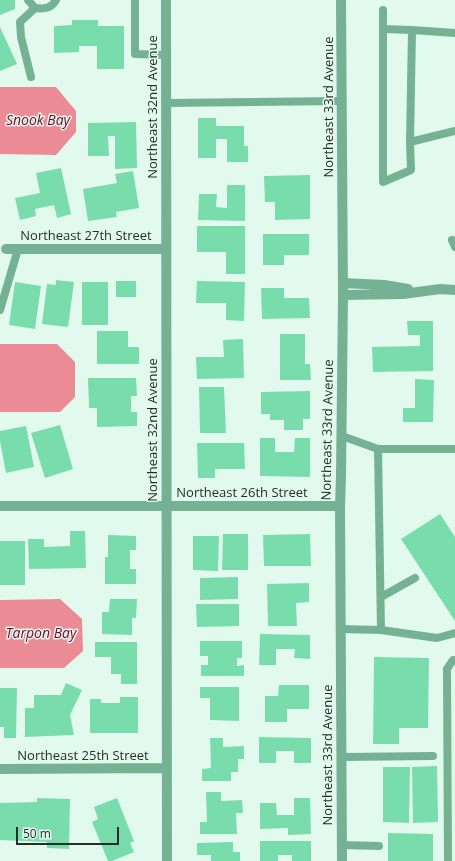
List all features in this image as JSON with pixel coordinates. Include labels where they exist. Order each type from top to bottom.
[{"type":"street","name":"Northeast 32nd Avenue","points":[[166,0],[167,861]]},
{"type":"street","name":"Northeast 33rd Avenue","points":[[341,0],[342,436],[340,506],[340,629],[342,861]]},
{"type":"street","name":"Northeast 27th Street","points":[[6,249],[166,249]]},
{"type":"street","points":[[342,283],[384,285],[422,291]]},
{"type":"street","points":[[342,295],[403,294],[440,289],[455,290]]},
{"type":"street","name":"Northeast 26th Street","points":[[0,506],[340,506]]},
{"type":"street","name":"Northeast 25th Street","points":[[0,769],[167,768]]},
{"type":"lane","points":[[28,0],[35,8],[46,9],[54,4],[56,0]]},
{"type":"lane","points":[[135,0],[136,54],[166,55]]},
{"type":"lane","points":[[31,77],[21,37],[20,22],[35,8]]},
{"type":"lane","points":[[383,10],[383,182],[410,170],[412,30]]},
{"type":"lane","points":[[383,29],[455,33]]},
{"type":"lane","points":[[166,103],[342,102]]},
{"type":"lane","points":[[410,142],[455,131]]},
{"type":"lane","points":[[0,310],[18,249]]},
{"type":"lane","points":[[342,436],[378,449],[455,449]]},
{"type":"lane","points":[[378,449],[381,630]]},
{"type":"lane","points":[[381,597],[415,578]]},
{"type":"lane","points":[[340,629],[381,630],[437,638],[455,633]]},
{"type":"lane","points":[[448,861],[447,670],[453,660],[455,660]]},
{"type":"lane","points":[[341,757],[433,756]]},
{"type":"lane","points":[[342,846],[379,846]]},
{"type":"water","name":"Snook Bay","points":[[0,87],[56,87],[76,111],[76,132],[56,155],[0,154]]},
{"type":"water","points":[[0,344],[57,344],[75,362],[75,397],[60,412],[0,412]]},
{"type":"water","name":"Tarpon Bay","points":[[60,599],[82,619],[83,651],[64,668],[0,668],[0,600]]},
{"type":"building","points":[[0,0],[15,0],[15,9],[0,15]]},
{"type":"building","points":[[72,20],[98,20],[98,26],[124,26],[124,69],[97,69],[97,46],[79,46],[79,52],[54,53],[54,26],[72,25]]},
{"type":"building","points":[[0,27],[17,64],[0,71]]},
{"type":"building","points":[[198,118],[216,118],[216,126],[244,126],[244,146],[248,146],[248,162],[227,162],[227,139],[216,139],[216,158],[198,158]]},
{"type":"building","points":[[136,122],[137,168],[115,169],[115,136],[108,136],[109,156],[88,156],[88,123]]},
{"type":"building","points":[[61,168],[71,214],[57,218],[54,205],[35,209],[36,216],[20,220],[15,198],[40,193],[36,173]]},
{"type":"building","points":[[133,171],[139,208],[116,212],[117,217],[88,221],[83,189],[117,183],[115,174]]},
{"type":"building","points":[[310,175],[310,219],[275,220],[275,202],[265,202],[264,176]]},
{"type":"building","points":[[227,185],[245,185],[245,221],[198,220],[199,194],[217,194],[216,207],[227,208]]},
{"type":"building","points":[[197,226],[245,226],[245,274],[226,274],[226,252],[197,252]]},
{"type":"building","points":[[263,234],[309,234],[309,255],[284,255],[284,265],[263,265]]},
{"type":"building","points":[[56,280],[74,282],[68,327],[42,324],[47,284],[56,285]]},
{"type":"building","points":[[116,281],[136,281],[136,297],[116,297]]},
{"type":"building","points":[[197,281],[245,282],[244,321],[226,320],[226,303],[196,303]]},
{"type":"building","points":[[15,282],[41,286],[35,329],[9,325]]},
{"type":"building","points":[[82,282],[108,282],[108,325],[82,325]]},
{"type":"building","points":[[261,288],[284,288],[284,298],[309,298],[310,318],[262,319]]},
{"type":"building","points":[[407,321],[433,321],[433,371],[373,372],[372,347],[420,346],[420,335],[408,335]]},
{"type":"building","points":[[97,331],[128,331],[128,347],[139,347],[139,364],[97,364]]},
{"type":"building","points":[[280,334],[305,334],[305,364],[310,364],[311,380],[280,380]]},
{"type":"building","points":[[243,339],[244,378],[197,379],[196,357],[224,357],[223,340]]},
{"type":"building","points":[[88,378],[136,378],[137,396],[131,396],[131,412],[137,412],[137,426],[97,427],[97,408],[89,408]]},
{"type":"building","points":[[415,379],[434,380],[433,422],[403,422],[403,408],[415,408]]},
{"type":"building","points":[[199,387],[224,387],[226,433],[200,433]]},
{"type":"building","points":[[310,391],[310,419],[303,419],[303,430],[284,430],[284,420],[270,420],[270,414],[261,414],[261,392]]},
{"type":"building","points":[[60,425],[73,469],[45,478],[31,433]]},
{"type":"building","points":[[26,426],[34,467],[6,473],[0,441],[0,431]]},
{"type":"building","points":[[260,438],[275,438],[275,452],[294,452],[295,438],[310,438],[310,477],[260,476]]},
{"type":"building","points":[[197,443],[244,443],[245,469],[215,469],[215,478],[198,478]]},
{"type":"building","points":[[440,514],[455,537],[455,621],[401,539]]},
{"type":"building","points":[[70,531],[85,531],[86,568],[29,569],[28,539],[44,539],[44,547],[70,546]]},
{"type":"building","points":[[223,534],[248,534],[248,570],[222,570]]},
{"type":"building","points":[[310,534],[311,566],[264,566],[263,535]]},
{"type":"building","points":[[108,535],[136,536],[136,550],[130,550],[130,569],[136,569],[136,584],[105,584],[105,557],[108,557]]},
{"type":"building","points":[[193,536],[219,536],[218,571],[193,570]]},
{"type":"building","points":[[0,541],[25,541],[25,585],[0,585]]},
{"type":"building","points":[[238,577],[238,599],[200,600],[200,578]]},
{"type":"building","points":[[309,583],[309,602],[296,603],[297,626],[268,626],[267,584]]},
{"type":"building","points":[[110,599],[137,599],[136,618],[132,618],[132,635],[102,634],[102,612],[109,612]]},
{"type":"building","points":[[196,604],[239,604],[239,626],[197,627]]},
{"type":"building","points":[[260,634],[310,635],[310,659],[294,658],[295,649],[276,649],[276,665],[259,665]]},
{"type":"building","points":[[200,641],[242,641],[242,658],[237,658],[237,666],[244,665],[244,676],[201,676],[201,665],[208,665],[208,656],[200,656]]},
{"type":"building","points":[[95,642],[137,642],[137,684],[121,684],[121,674],[111,674],[111,657],[95,657]]},
{"type":"building","points":[[374,657],[429,658],[428,728],[399,728],[399,744],[373,744]]},
{"type":"building","points":[[66,683],[82,690],[70,715],[74,735],[25,737],[25,708],[34,708],[34,695],[61,695]]},
{"type":"building","points":[[279,685],[309,685],[309,709],[287,709],[287,722],[265,722],[265,696],[278,696]]},
{"type":"building","points":[[200,687],[239,687],[239,721],[210,720],[210,698],[200,698]]},
{"type":"building","points":[[0,688],[17,688],[16,738],[4,738],[4,727],[0,727]]},
{"type":"building","points":[[120,697],[138,697],[138,733],[90,733],[90,699],[101,699],[101,703],[120,703]]},
{"type":"building","points":[[259,737],[311,738],[311,763],[294,763],[294,751],[276,751],[276,763],[259,763]]},
{"type":"building","points":[[210,738],[223,738],[223,747],[244,746],[244,759],[238,759],[238,772],[231,772],[231,781],[202,781],[202,769],[211,768]]},
{"type":"building","points":[[437,766],[438,822],[413,823],[412,767]]},
{"type":"building","points":[[383,767],[410,767],[409,823],[383,822]]},
{"type":"building","points":[[206,792],[221,792],[221,801],[242,800],[243,813],[236,813],[237,834],[200,834],[200,822],[207,822]]},
{"type":"building","points":[[37,798],[70,799],[69,849],[47,848],[47,842],[0,840],[0,803],[37,802]]},
{"type":"building","points":[[117,798],[134,841],[130,843],[134,852],[112,861],[108,861],[92,822],[98,819],[94,807]]},
{"type":"building","points":[[294,798],[310,798],[311,834],[288,835],[288,828],[260,829],[260,803],[276,803],[277,815],[294,815]]},
{"type":"building","points":[[388,833],[433,834],[433,861],[388,861]]},
{"type":"building","points":[[260,841],[311,841],[311,861],[292,861],[292,855],[278,855],[278,861],[260,861]]},
{"type":"building","points":[[233,842],[233,852],[240,852],[240,861],[211,861],[211,855],[197,855],[197,843]]}]
